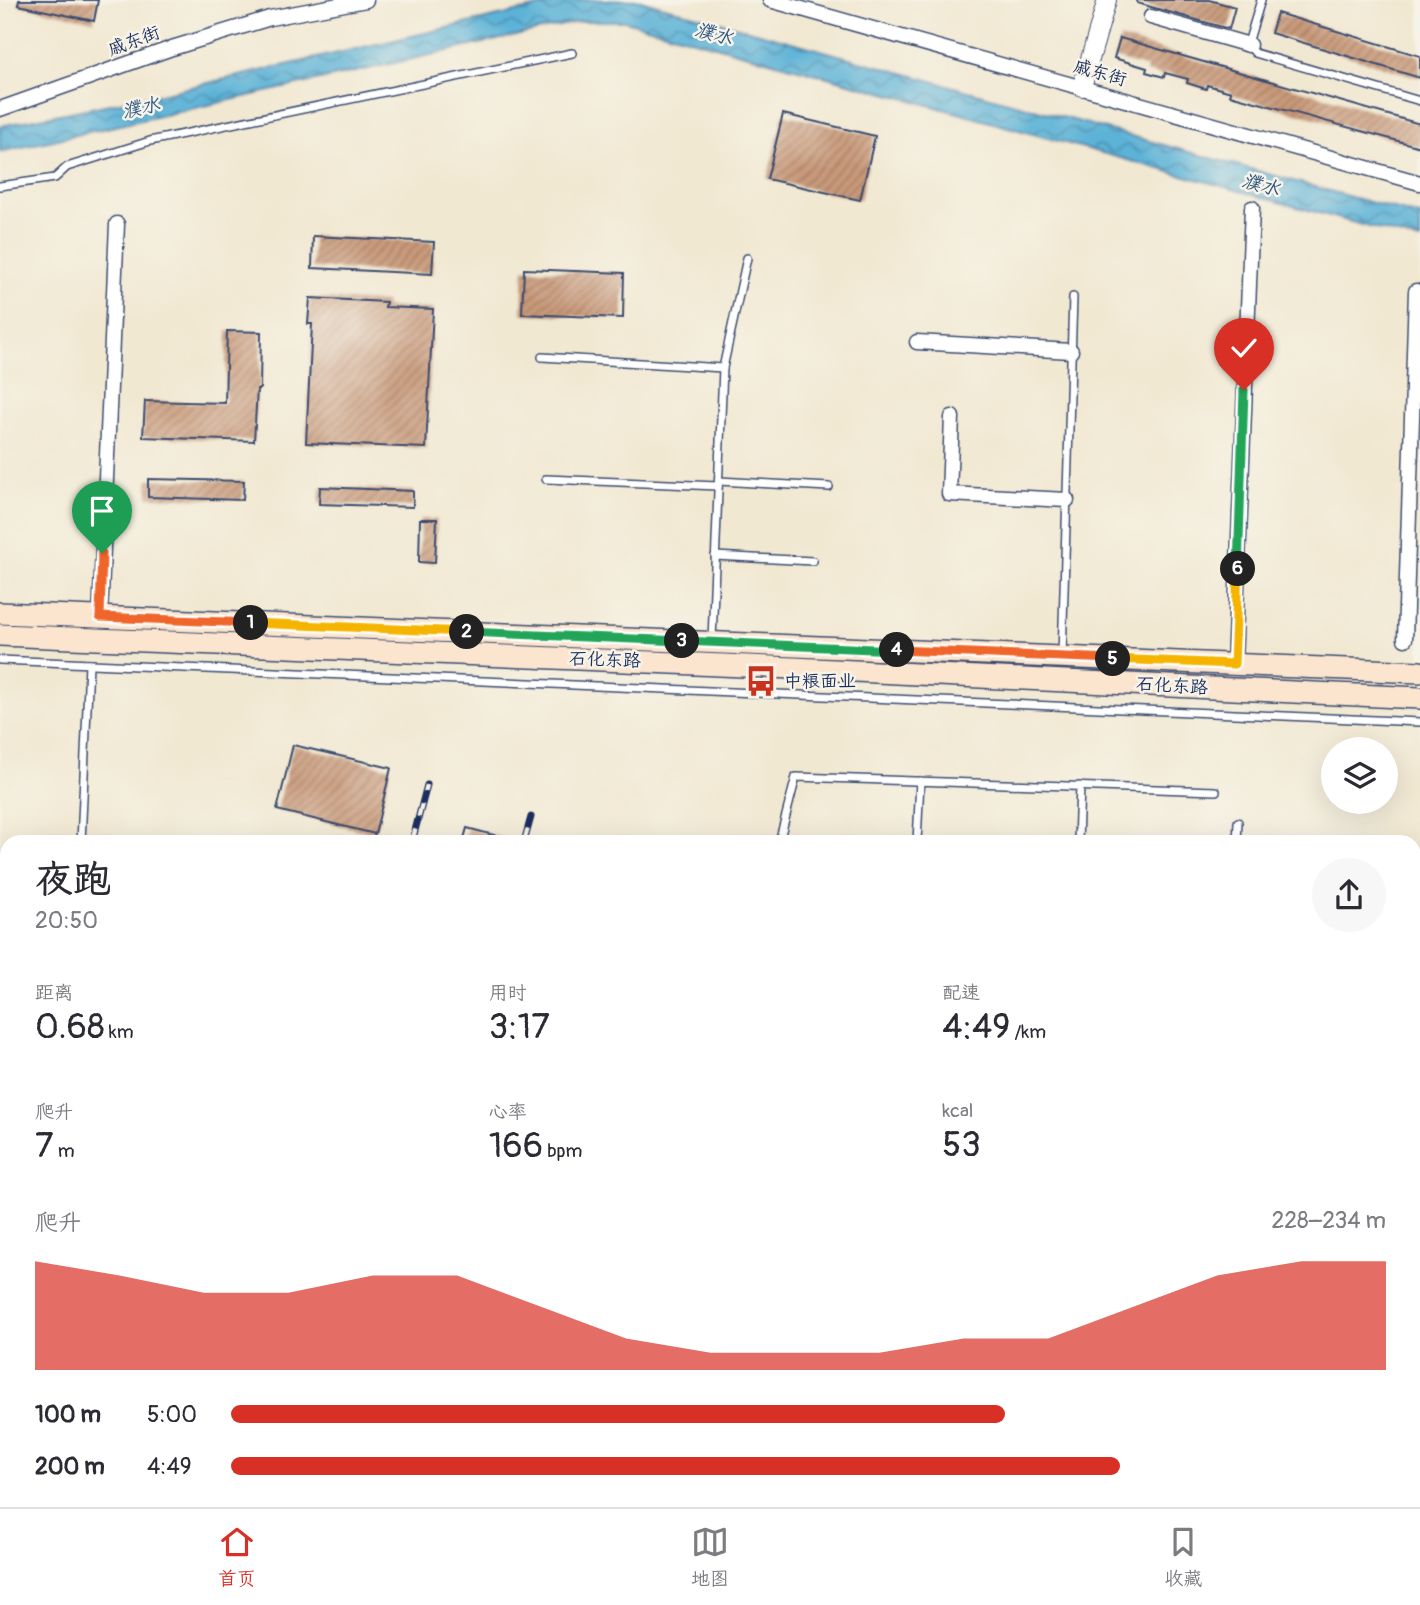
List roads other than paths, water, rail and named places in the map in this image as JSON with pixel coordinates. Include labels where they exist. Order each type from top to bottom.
[{"type":"main road","name":"石化东路","points":[[0,613],[1420,672]]},
{"type":"main road","name":"石化东路","points":[[0,635],[793,668],[1420,698]]},
{"type":"street","name":"戚东街","points":[[0,108],[172,48],[270,18],[363,0]]},
{"type":"street","name":"戚东街","points":[[770,0],[1420,183]]},
{"type":"street","points":[[1082,88],[1107,0]]},
{"type":"street","points":[[1151,17],[1249,45]]},
{"type":"street","points":[[1234,664],[1252,208]]},
{"type":"street","points":[[100,617],[117,224]]},
{"type":"street","points":[[1405,639],[1416,291]]},
{"type":"street","points":[[917,342],[1071,351]]},
{"type":"street","points":[[952,417],[950,494],[1067,500]]},
{"type":"lane","points":[[1261,0],[1249,45],[1255,53],[1420,101]]},
{"type":"lane","points":[[0,186],[55,178],[67,167],[150,142],[572,53]]},
{"type":"lane","points":[[712,642],[723,368],[747,258]]},
{"type":"lane","points":[[1062,657],[1073,297]]},
{"type":"lane","points":[[542,356],[723,368]]},
{"type":"lane","points":[[546,479],[829,487]]},
{"type":"lane","points":[[715,556],[813,561]]},
{"type":"lane","points":[[0,660],[1420,722]]},
{"type":"lane","points":[[81,835],[89,664]]},
{"type":"lane","points":[[781,835],[796,777],[1216,790]]},
{"type":"lane","points":[[917,835],[920,781]]},
{"type":"lane","points":[[1078,835],[1080,786]]},
{"type":"lane","points":[[1237,835],[1238,822]]},
{"type":"water","name":"濮水","points":[[568,0],[640,0],[1420,216],[1420,241],[625,21],[581,21],[0,152],[0,126],[165,93]]},
{"type":"railway","points":[[414,835],[427,785]]},
{"type":"railway","points":[[526,835],[531,817]]},
{"type":"place","name":"中粮面业","points":[[761,681]]}]
